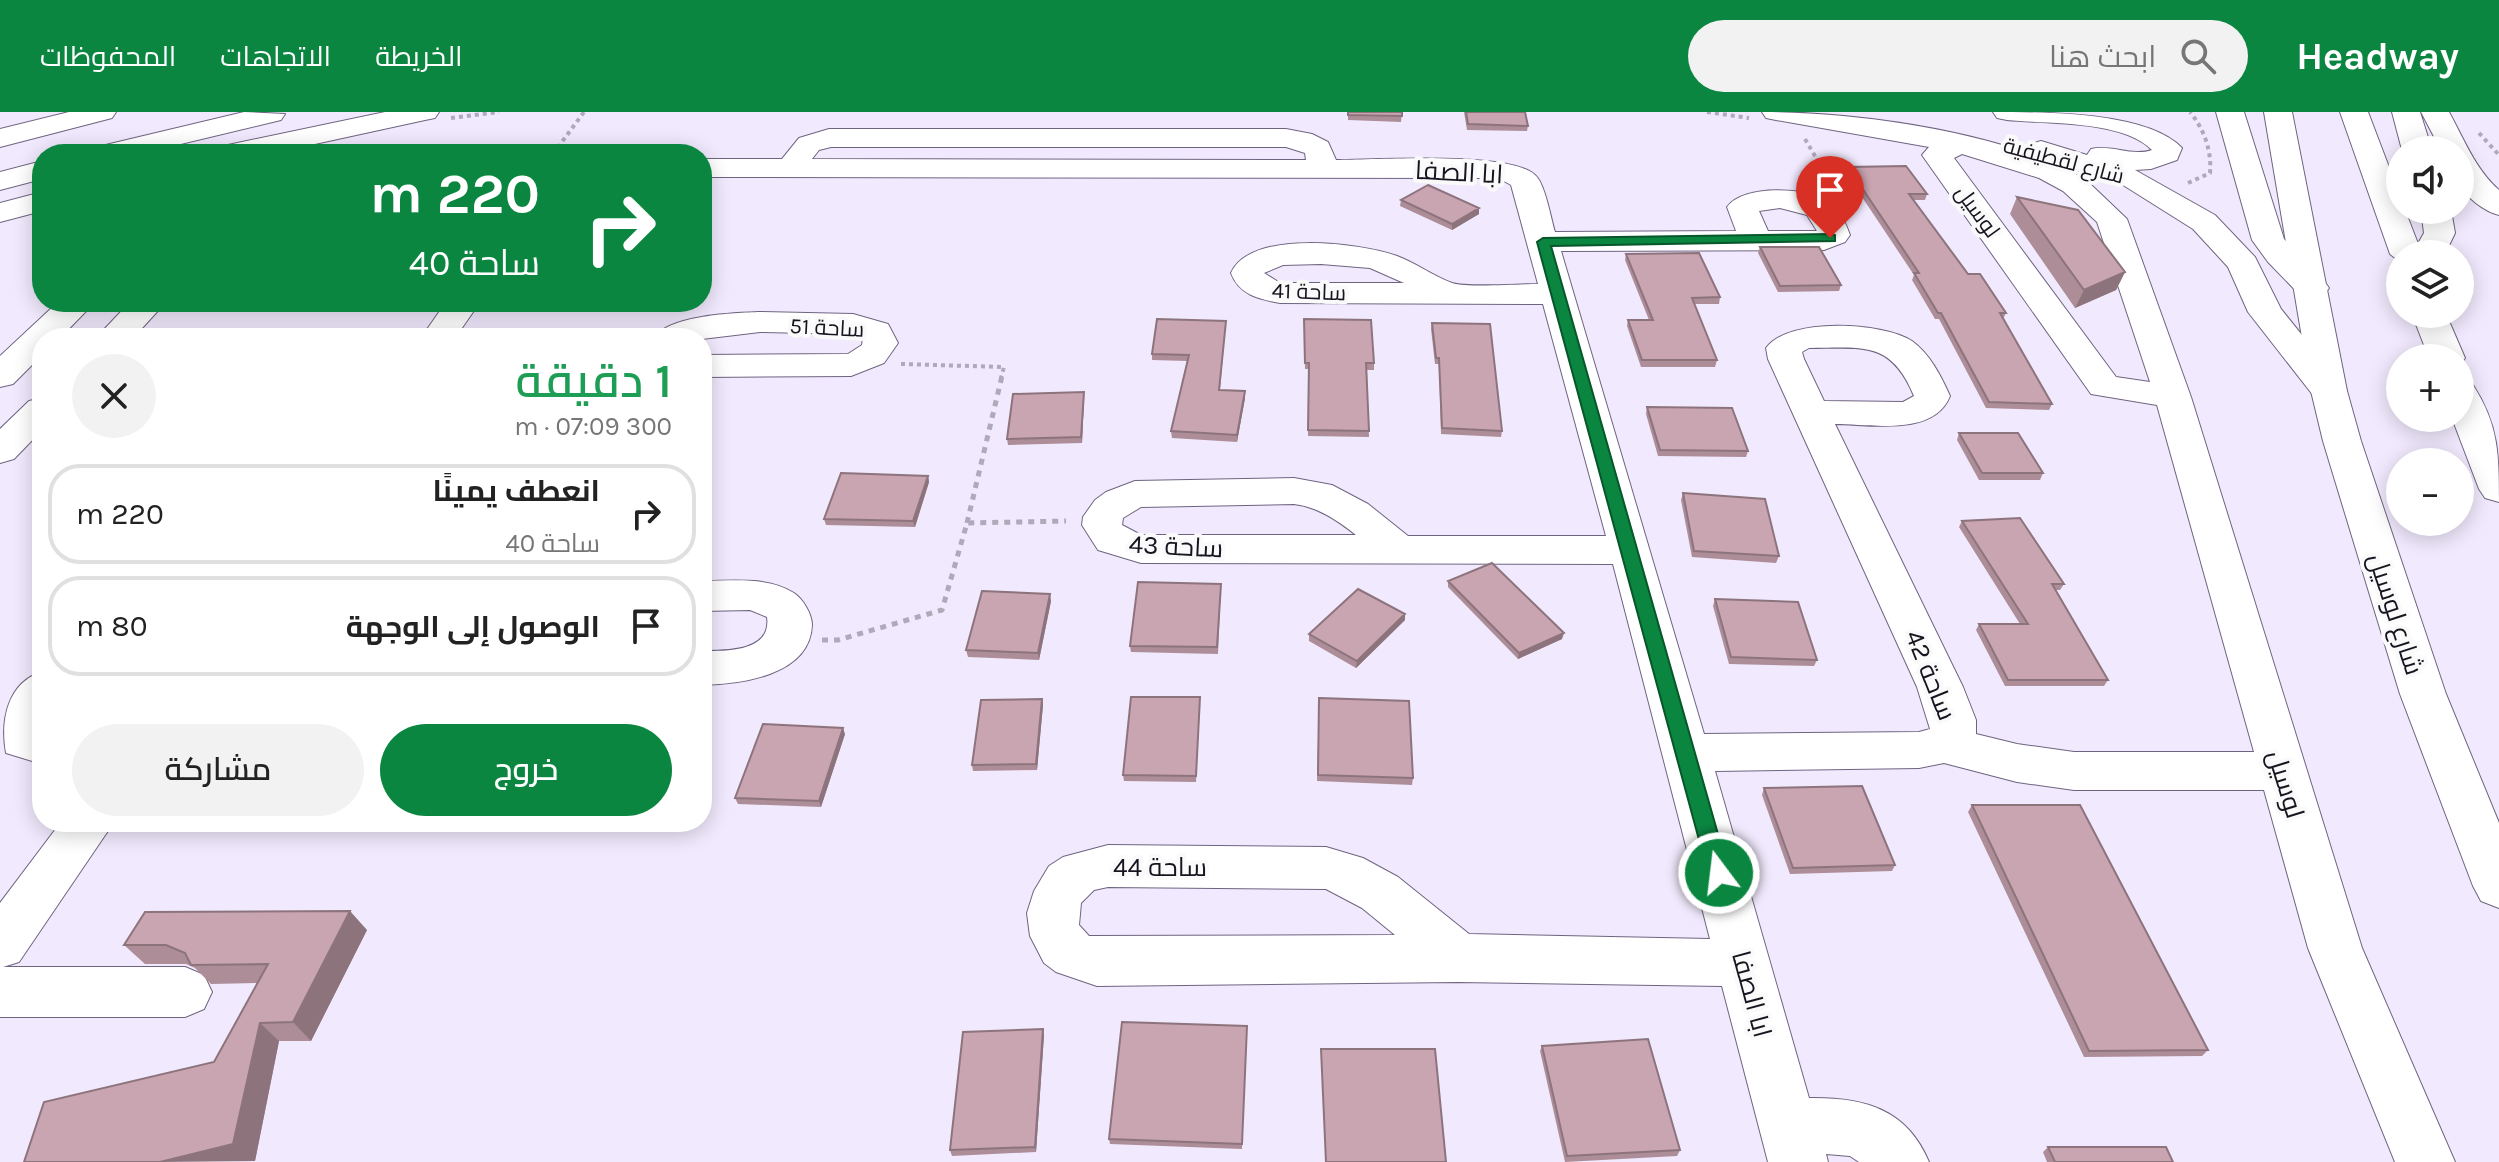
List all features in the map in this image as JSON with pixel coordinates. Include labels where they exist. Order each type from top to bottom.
[{"type":"main road","points":[[0,129],[74,112]]},
{"type":"main road","points":[[0,138],[102,112]]},
{"type":"main road","points":[[145,144],[281,112]]},
{"type":"main road","points":[[275,144],[425,112]]},
{"type":"main road","name":"لوسيل","points":[[1776,112],[1958,138],[2050,172],[2091,198],[2111,219],[2173,397],[2335,948],[2425,1162]]},
{"type":"main road","points":[[1958,138],[2040,142],[2134,160],[2149,161],[2167,154],[2164,141],[2142,128],[2112,122],[2007,112]]},
{"type":"main road","points":[[2230,112],[2268,240],[2312,288]]},
{"type":"main road","name":"شارع لوسيل","points":[[2278,112],[2329,391],[2369,534],[2423,694],[2499,886]]},
{"type":"main road","points":[[2354,112],[2401,240]]},
{"type":"main road","points":[[2406,112],[2413,136]]},
{"type":"main road","points":[[2435,112],[2448,136]]},
{"type":"main road","name":"شارع لقطيفية","points":[[1800,124],[1958,138],[2048,151],[2112,170],[2151,187],[2204,222],[2234,253],[2251,276],[2265,312],[2329,391]]},
{"type":"main road","name":"لوسيل","points":[[1958,138],[1937,155],[2104,386],[2173,397]]},
{"type":"main road","name":"ابا الصفا","points":[[712,168],[1482,169],[1510,172],[1525,181],[1793,1144],[1855,1127],[1868,1131],[1899,1162]]},
{"type":"main road","points":[[0,181],[32,173]]},
{"type":"main road","points":[[2478,176],[2499,206]]},
{"type":"main road","points":[[1543,242],[1756,241],[1742,210],[1744,205],[1760,201],[1798,201],[1816,206]]},
{"type":"main road","points":[[0,213],[32,204]]},
{"type":"main road","name":"ساحة 41","points":[[1447,293],[1385,262],[1350,256],[1278,256],[1252,265],[1249,275],[1251,283],[1257,288],[1280,293],[1557,294]]},
{"type":"main road","points":[[51,328],[67,312]]},
{"type":"main road","points":[[123,328],[139,312]]},
{"type":"main road","name":"ساحة 51","points":[[697,328],[722,324],[863,325],[879,332],[881,347],[860,362],[841,366],[712,366]]},
{"type":"main road","points":[[0,376],[32,346]]},
{"type":"main road","name":"ساحة 42","points":[[1686,753],[1919,750],[1946,745],[1955,727],[1811,412]]},
{"type":"main road","points":[[0,451],[32,419]]},
{"type":"main road","points":[[2474,427],[2499,489]]},
{"type":"main road","name":"ساحة 43","points":[[1397,548],[1333,500],[1294,491],[1135,494],[1118,500],[1106,509],[1102,520],[1104,533],[1112,540],[1123,546],[1141,549],[1630,550]]},
{"type":"main road","points":[[712,596],[764,597],[785,609],[790,618],[790,631],[785,642],[757,661],[712,668]]},
{"type":"main road","points":[[32,702],[22,714],[17,728],[23,740],[32,743]]},
{"type":"main road","points":[[1946,745],[2017,763],[2074,771],[2282,771]]},
{"type":"main road","points":[[0,945],[82,832]]},
{"type":"main road","name":"ساحة 44","points":[[1458,958],[1376,890],[1342,871],[1326,868],[1108,866],[1076,874],[1062,887],[1054,904],[1052,926],[1059,941],[1072,954],[1097,962],[1458,958],[1744,963]]},
{"type":"main road","points":[[0,992],[185,992]]},
{"type":"path","points":[[560,144],[584,112]]},
{"type":"path","points":[[1800,124],[1841,201],[1816,206]]},
{"type":"path","points":[[785,642],[838,640],[942,610],[967,523],[1004,367],[860,362]]},
{"type":"path","points":[[967,523],[1102,520]]},
{"type":"building","points":[[1348,112],[1402,112],[1402,116],[1348,115]]},
{"type":"building","points":[[1466,112],[1525,112],[1528,126],[1468,124]]},
{"type":"building","points":[[1906,166],[1927,194],[1909,194],[1968,274],[1980,274],[2006,313],[2000,313],[2052,404],[1989,402],[1941,313],[1938,313],[1914,273],[1919,273],[1848,167]]},
{"type":"building","points":[[1428,185],[1479,208],[1452,224],[1401,200]]},
{"type":"building","points":[[2017,197],[2078,210],[2125,272],[2084,290]]},
{"type":"building","points":[[1760,247],[1819,247],[1841,285],[1780,286]]},
{"type":"building","points":[[1699,253],[1720,297],[1692,298],[1717,360],[1642,360],[1628,320],[1653,320],[1626,254]]},
{"type":"building","points":[[1157,319],[1226,321],[1219,390],[1245,391],[1237,435],[1171,431],[1189,355],[1152,354]]},
{"type":"building","points":[[1304,319],[1371,320],[1374,363],[1366,363],[1369,431],[1308,430],[1309,363],[1305,363]]},
{"type":"building","points":[[1432,323],[1490,324],[1502,431],[1442,428],[1439,358],[1436,358]]},
{"type":"building","points":[[1084,392],[1081,437],[1007,439],[1013,394]]},
{"type":"building","points":[[1647,407],[1732,408],[1748,451],[1660,450]]},
{"type":"building","points":[[1959,433],[2018,433],[2043,473],[1982,473]]},
{"type":"building","points":[[841,473],[928,476],[913,521],[824,519]]},
{"type":"building","points":[[1683,493],[1765,499],[1779,556],[1694,551]]},
{"type":"building","points":[[2020,518],[2064,584],[2052,584],[2108,680],[2008,680],[1979,624],[2028,624],[1962,521]]},
{"type":"building","points":[[1492,563],[1564,633],[1519,653],[1448,581]]},
{"type":"building","points":[[1138,582],[1221,584],[1217,647],[1130,646]]},
{"type":"building","points":[[1358,589],[1405,614],[1357,661],[1309,634]]},
{"type":"building","points":[[982,591],[1050,594],[1038,653],[966,650]]},
{"type":"building","points":[[1715,599],[1798,602],[1817,660],[1731,657]]},
{"type":"building","points":[[1131,697],[1200,697],[1196,776],[1123,775]]},
{"type":"building","points":[[1319,698],[1409,701],[1413,778],[1318,775]]},
{"type":"building","points":[[1042,699],[1036,764],[972,765],[981,700]]},
{"type":"building","points":[[763,724],[843,728],[819,801],[735,798]]},
{"type":"building","points":[[1862,786],[1895,865],[1793,868],[1764,788]]},
{"type":"building","points":[[1972,805],[2080,805],[2208,1050],[2089,1051]]},
{"type":"building","points":[[350,911],[293,1022],[260,1023],[233,1144],[160,1162],[24,1162],[44,1102],[214,1062],[268,964],[191,965],[185,953],[166,945],[124,945],[145,912]]},
{"type":"building","points":[[1122,1022],[1247,1026],[1242,1144],[1109,1139]]},
{"type":"building","points":[[1043,1029],[1035,1147],[950,1150],[963,1032]]},
{"type":"building","points":[[1648,1039],[1680,1150],[1567,1156],[1542,1046]]},
{"type":"building","points":[[1321,1049],[1435,1049],[1446,1162],[1326,1162]]},
{"type":"building","points":[[2048,1147],[2166,1147],[2173,1162],[2055,1162]]},
{"type":"route","points":[[1719,873],[1543,242],[1830,238]]}]
